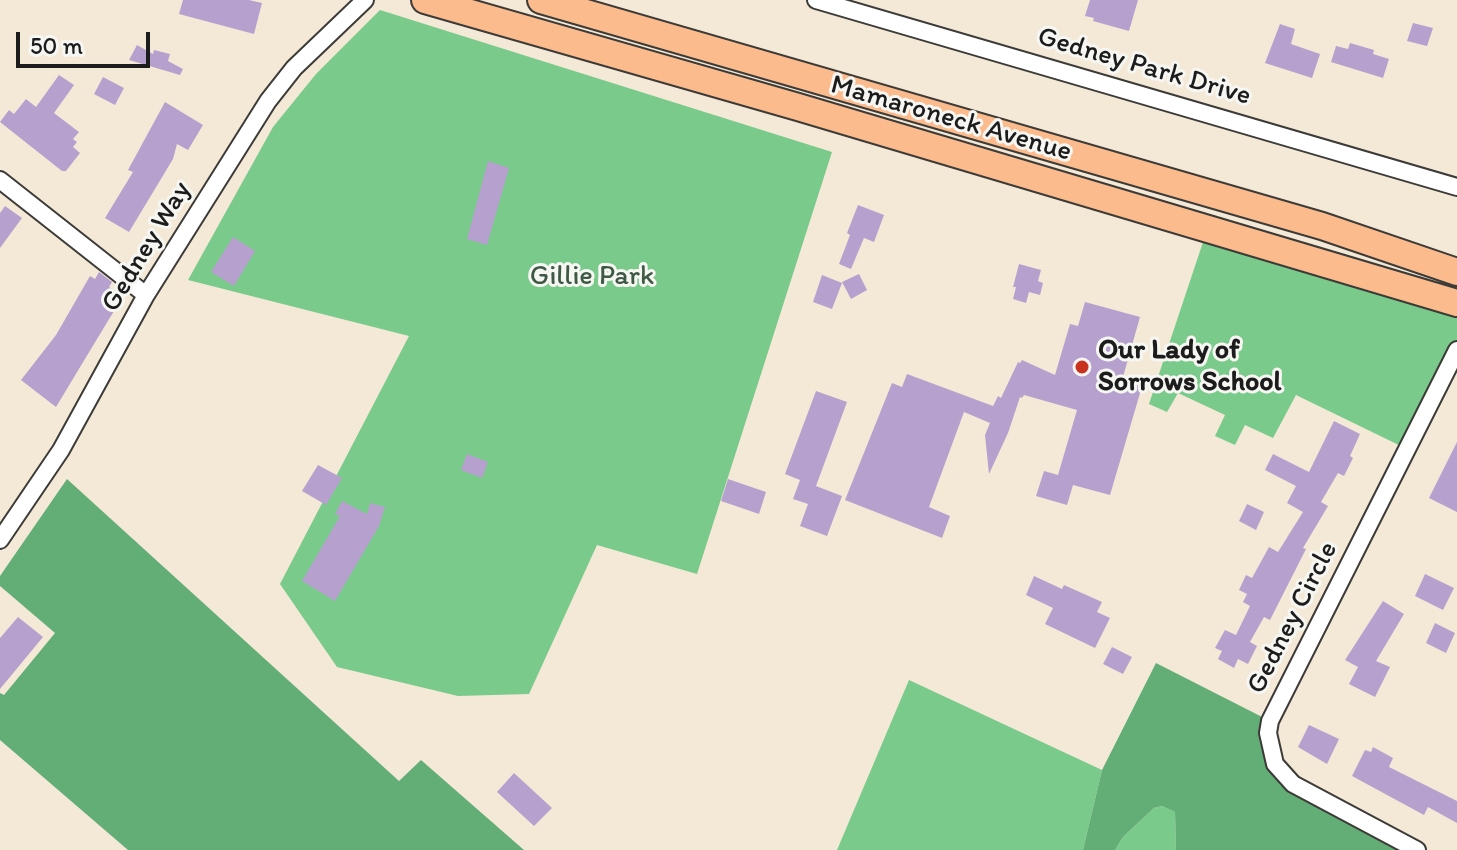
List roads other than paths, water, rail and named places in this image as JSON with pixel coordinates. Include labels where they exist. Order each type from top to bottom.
[{"type":"main road","name":"Mamaroneck Avenue","points":[[425,0],[798,107],[1457,303]]},
{"type":"main road","name":"Mamaroneck Avenue","points":[[541,0],[1322,226],[1457,272]]},
{"type":"street","name":"Gedney Way","points":[[0,540],[61,450],[146,295],[268,101],[294,68],[365,0]]},
{"type":"street","name":"Gedney Park Drive","points":[[816,0],[1457,187]]},
{"type":"street","points":[[0,180],[146,295]]},
{"type":"street","name":"Gedney Circle","points":[[1417,850],[1293,784],[1275,764],[1268,733],[1270,721],[1457,350]]},
{"type":"place","name":"Our Lady of Sorrows School","points":[[1082,367]]},
{"type":"park label","name":"Gillie Park","points":[[592,277]]}]
